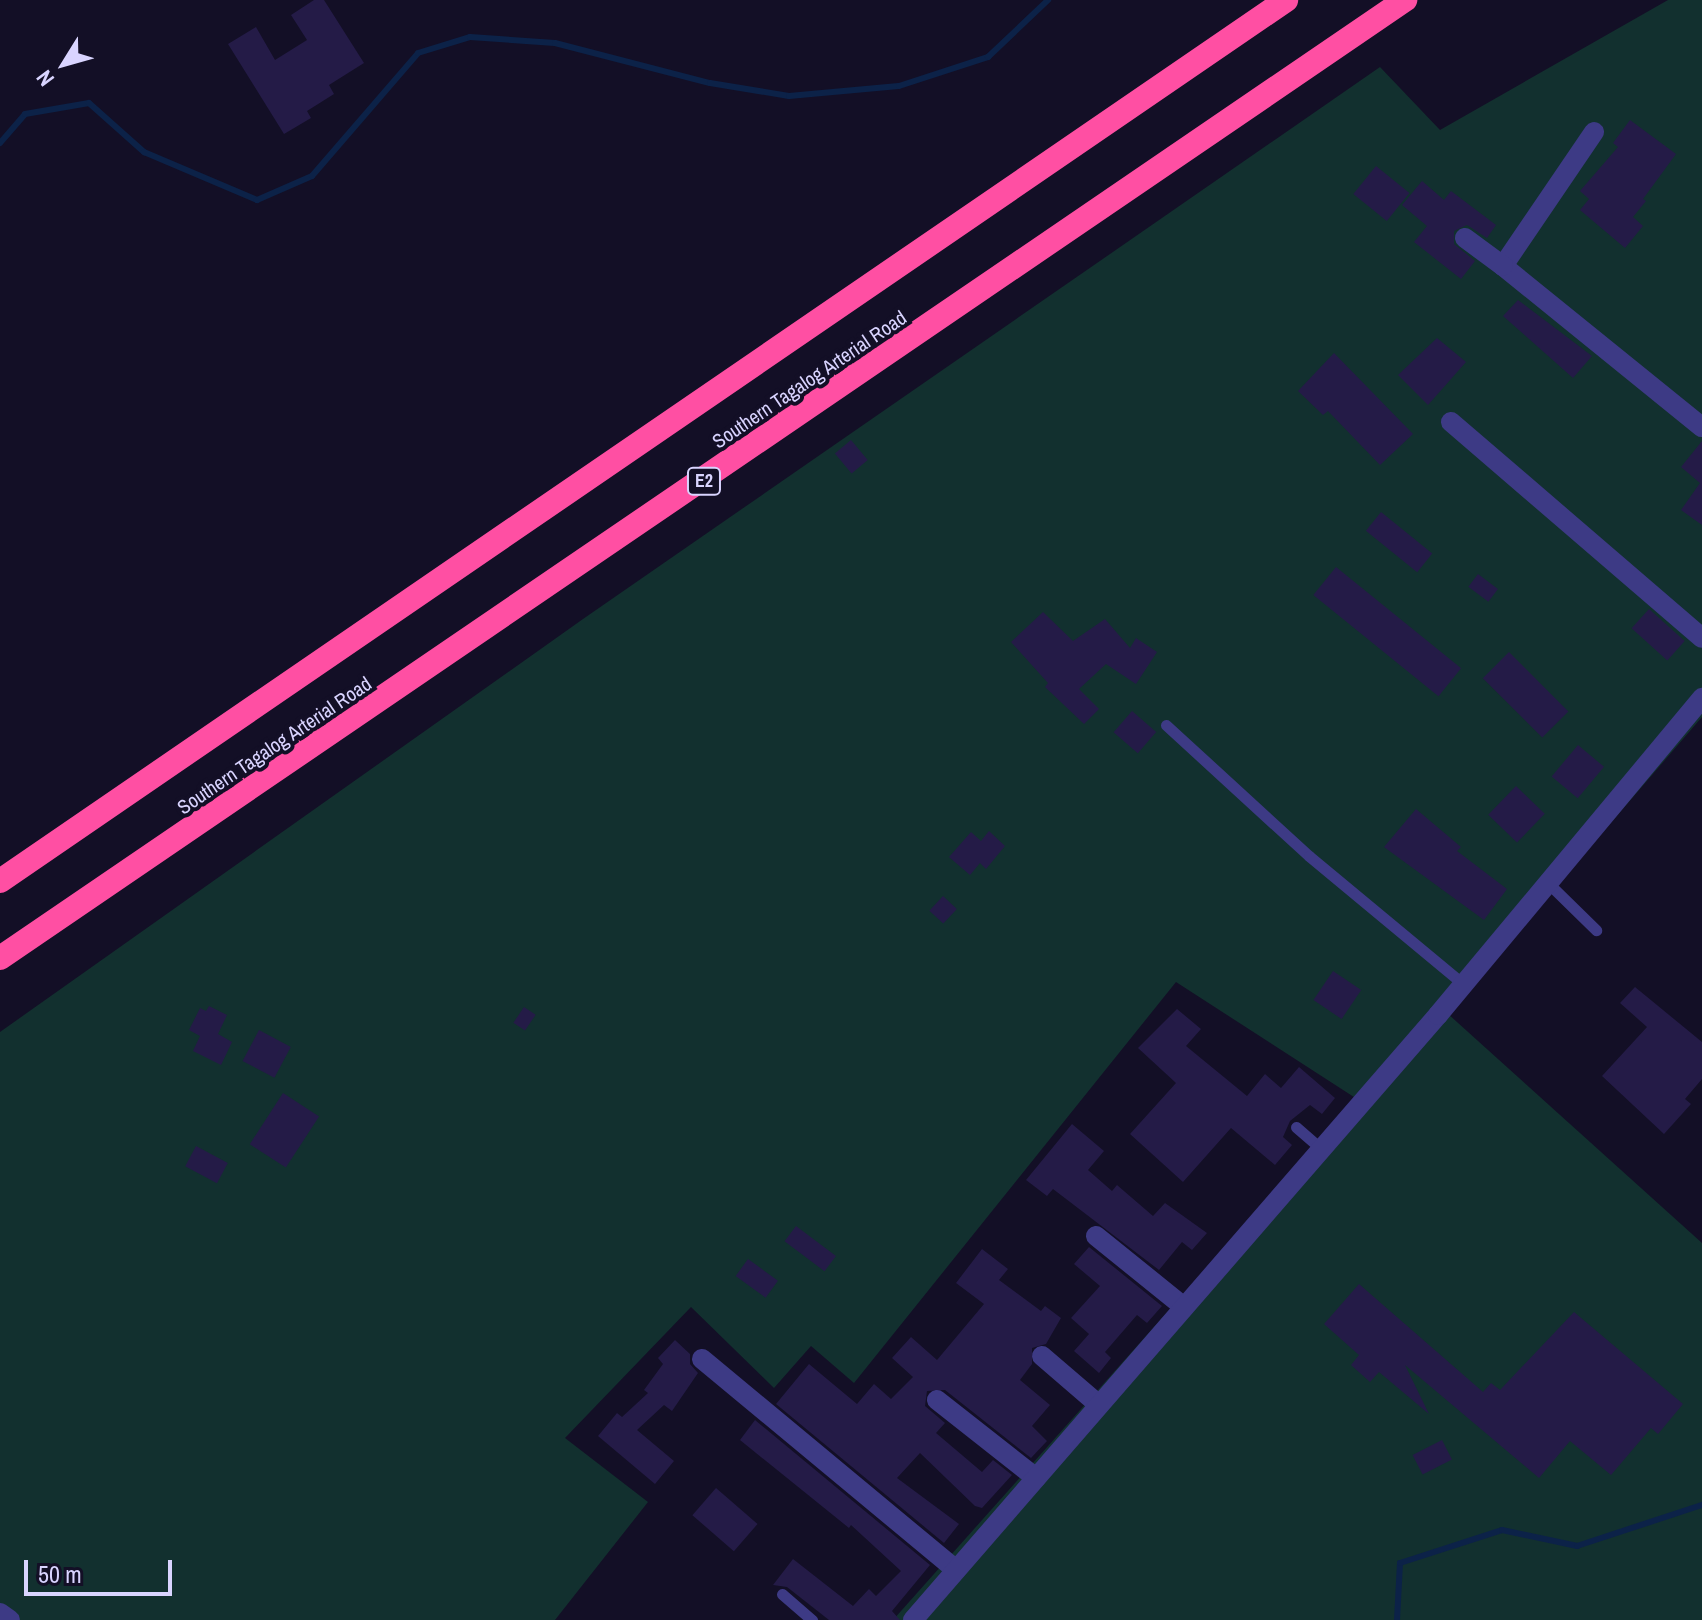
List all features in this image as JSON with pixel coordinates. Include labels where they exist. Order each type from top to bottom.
[{"type":"highway","name":"Southern Tagalog Arterial Road","points":[[0,881],[1286,0]]},
{"type":"highway","name":"Southern Tagalog Arterial Road","points":[[0,958],[1405,0]]},
{"type":"street","points":[[1503,266],[1594,132]]},
{"type":"street","points":[[1465,238],[1702,427]]},
{"type":"street","points":[[1451,422],[1702,638]]},
{"type":"street","points":[[913,1620],[1463,984],[1702,698]]},
{"type":"street","points":[[1096,1236],[1184,1307]]},
{"type":"street","points":[[1042,1356],[1099,1405]]},
{"type":"street","points":[[702,1359],[956,1570]]},
{"type":"street","points":[[937,1400],[1036,1478]]},
{"type":"street","points":[[0,1613],[10,1620]]},
{"type":"lane","points":[[1166,725],[1309,856],[1463,984]]},
{"type":"lane","points":[[1547,882],[1596,930]]},
{"type":"lane","points":[[1296,1127],[1321,1149]]},
{"type":"lane","points":[[782,1594],[812,1620]]},
{"type":"green space","points":[[1668,0],[1702,0],[1702,717],[1447,1013],[1702,1243],[1702,1620],[893,1620],[1357,1099],[1176,982],[854,1383],[811,1346],[774,1388],[691,1307],[565,1438],[648,1502],[555,1620],[0,1620],[0,1032],[583,619],[1380,67],[1440,130]]},
{"type":"building","points":[[314,0],[324,0],[364,63],[329,85],[334,94],[307,111],[311,118],[284,134],[228,44],[256,27],[275,60],[307,40],[291,15]]},
{"type":"building","points":[[1630,120],[1676,154],[1633,217],[1643,226],[1625,248],[1580,210],[1589,199],[1580,191],[1618,147],[1613,143]]},
{"type":"building","points":[[1376,166],[1409,193],[1387,221],[1353,194]]},
{"type":"building","points":[[1422,181],[1444,200],[1451,191],[1496,225],[1487,238],[1467,225],[1454,231],[1454,244],[1475,261],[1461,279],[1414,242],[1427,226],[1402,205]]},
{"type":"building","points":[[1518,300],[1592,356],[1573,378],[1503,316]]},
{"type":"building","points":[[1437,338],[1466,362],[1428,405],[1398,375]]},
{"type":"building","points":[[1334,353],[1413,434],[1380,465],[1328,411],[1323,415],[1298,391]]},
{"type":"building","points":[[851,440],[868,460],[852,473],[835,453]]},
{"type":"building","points":[[1702,441],[1702,525],[1681,510],[1700,483],[1681,467]]},
{"type":"building","points":[[1381,512],[1432,554],[1417,572],[1366,531]]},
{"type":"building","points":[[1336,567],[1461,668],[1438,696],[1313,595]]},
{"type":"building","points":[[1478,574],[1498,589],[1488,602],[1468,587]]},
{"type":"building","points":[[1649,609],[1685,641],[1667,660],[1632,628]]},
{"type":"building","points":[[1043,612],[1073,641],[1105,619],[1130,648],[1136,638],[1157,652],[1136,684],[1106,664],[1079,689],[1099,709],[1084,724],[1045,687],[1048,683],[1011,642]]},
{"type":"building","points":[[1509,652],[1568,711],[1542,738],[1483,678]]},
{"type":"building","points":[[1132,711],[1156,732],[1138,753],[1114,732]]},
{"type":"building","points":[[1578,745],[1604,767],[1578,798],[1552,776]]},
{"type":"building","points":[[1516,786],[1545,814],[1517,843],[1488,815]]},
{"type":"building","points":[[1416,809],[1461,847],[1457,851],[1507,889],[1484,920],[1384,847]]},
{"type":"building","points":[[989,831],[1005,846],[986,869],[980,863],[970,875],[949,857],[971,832],[981,841]]},
{"type":"building","points":[[943,896],[957,909],[943,924],[929,911]]},
{"type":"building","points":[[1333,971],[1361,990],[1342,1019],[1313,1000]]},
{"type":"building","points":[[1635,987],[1702,1042],[1702,1079],[1685,1099],[1691,1104],[1664,1134],[1602,1076],[1647,1027],[1620,1003]]},
{"type":"building","points":[[209,1006],[227,1015],[218,1034],[232,1042],[221,1065],[193,1051],[200,1036],[189,1030],[200,1008],[206,1011]]},
{"type":"building","points":[[524,1007],[536,1015],[525,1031],[513,1023]]},
{"type":"building","points":[[1177,1009],[1201,1029],[1186,1046],[1247,1096],[1265,1074],[1281,1088],[1299,1067],[1335,1098],[1322,1114],[1310,1105],[1290,1121],[1283,1137],[1292,1145],[1275,1165],[1231,1128],[1183,1182],[1130,1134],[1176,1083],[1138,1048]]},
{"type":"building","points":[[259,1030],[291,1047],[274,1078],[243,1061]]},
{"type":"building","points":[[283,1093],[319,1116],[286,1168],[250,1144]]},
{"type":"building","points":[[1072,1124],[1104,1151],[1088,1170],[1112,1191],[1117,1185],[1153,1216],[1165,1203],[1207,1233],[1192,1250],[1182,1242],[1159,1270],[1053,1189],[1047,1196],[1026,1180]]},
{"type":"building","points":[[196,1146],[228,1163],[217,1183],[185,1166]]},
{"type":"building","points":[[796,1226],[836,1256],[824,1271],[785,1241]]},
{"type":"building","points":[[1089,1247],[1162,1306],[1147,1323],[1137,1315],[1105,1352],[1111,1358],[1099,1373],[1074,1351],[1089,1334],[1071,1318],[1100,1286],[1074,1264]]},
{"type":"building","points":[[982,1249],[1008,1269],[999,1280],[1041,1311],[1045,1306],[1061,1318],[1046,1344],[1032,1348],[1032,1364],[1020,1380],[1050,1405],[1032,1426],[1047,1441],[1031,1458],[945,1390],[927,1391],[925,1406],[945,1423],[936,1433],[982,1472],[993,1460],[1012,1475],[982,1508],[975,1506],[920,1453],[897,1478],[959,1524],[944,1543],[776,1404],[809,1364],[857,1404],[874,1384],[891,1399],[913,1377],[892,1358],[911,1337],[937,1360],[984,1304],[956,1283]]},
{"type":"building","points":[[748,1259],[778,1281],[766,1298],[736,1276]]},
{"type":"building","points":[[1359,1284],[1483,1392],[1491,1383],[1500,1390],[1574,1312],[1683,1404],[1658,1434],[1651,1428],[1611,1475],[1570,1441],[1539,1478],[1405,1365],[1429,1414],[1379,1372],[1370,1382],[1351,1365],[1359,1355],[1324,1324]]},
{"type":"building","points":[[675,1340],[690,1354],[690,1364],[698,1373],[672,1411],[664,1405],[637,1430],[674,1461],[655,1484],[598,1436],[617,1413],[622,1417],[648,1393],[644,1390],[663,1364],[658,1358]]},
{"type":"building","points":[[755,1420],[930,1565],[892,1611],[900,1620],[829,1620],[787,1587],[773,1585],[793,1559],[853,1606],[869,1589],[876,1596],[901,1571],[851,1525],[849,1528],[740,1440]]},
{"type":"building","points":[[1442,1440],[1452,1460],[1423,1475],[1413,1455]]},
{"type":"building","points":[[716,1488],[758,1524],[734,1551],[692,1515]]},
{"type":"waterway","points":[[0,143],[25,114],[89,103],[144,152],[257,200],[312,176],[418,53],[470,37],[555,43],[710,83],[789,96],[899,86],[988,57],[1048,0]]},
{"type":"waterway","points":[[1397,1620],[1400,1563],[1502,1530],[1577,1546],[1702,1505]]}]
